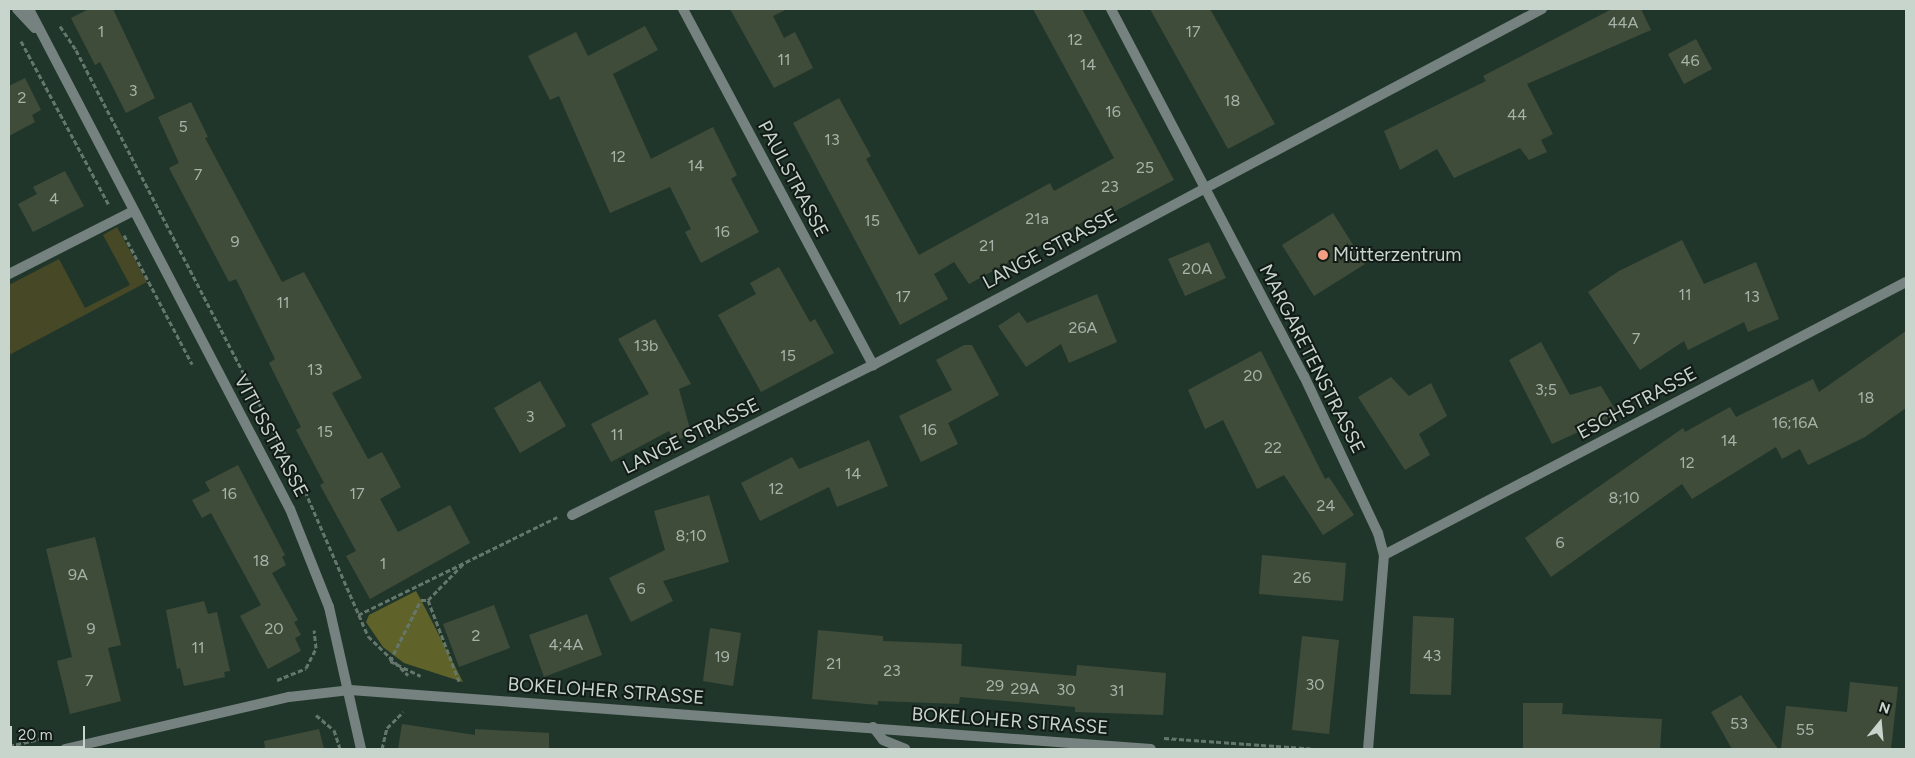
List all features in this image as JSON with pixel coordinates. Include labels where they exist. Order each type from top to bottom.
[{"type":"street","points":[[17,9],[42,36]]},
{"type":"street","name":"VITUSSTRASSE","points":[[30,9],[42,36],[290,509],[329,607],[350,690],[361,749]]},
{"type":"street","name":"PAULSTRASSE","points":[[683,9],[874,365]]},
{"type":"street","name":"MARGARETENSTRASSE","points":[[1111,9],[1304,376],[1378,533],[1384,555],[1368,749]]},
{"type":"street","name":"LANGE STRASSE","points":[[572,515],[874,365],[1203,186],[1542,9]]},
{"type":"street","points":[[9,274],[133,211]]},
{"type":"street","name":"ESCHSTRASSE","points":[[1384,555],[1906,282]]},
{"type":"street","name":"BOKELOHER STRASSE","points":[[65,749],[289,697],[350,690],[1151,749]]},
{"type":"street","points":[[873,728],[883,740],[905,749]]},
{"type":"path","points":[[57,22],[76,50],[305,491],[368,636],[390,661],[421,600],[428,600],[467,560]]},
{"type":"path","points":[[19,38],[197,373]]},
{"type":"path","points":[[358,615],[553,517],[572,515]]},
{"type":"path","points":[[428,600],[461,685]]},
{"type":"path","points":[[306,668],[316,648],[313,623]]},
{"type":"path","points":[[382,749],[387,728],[399,714]]},
{"type":"path","points":[[316,715],[334,730],[340,749]]},
{"type":"green space","points":[[117,227],[147,282],[9,355],[9,285],[59,259],[85,308],[130,285],[103,235]]},
{"type":"green space","points":[[416,591],[463,682],[404,663],[383,647],[366,622],[369,615]]},
{"type":"building","points":[[89,9],[113,9],[155,98],[126,113],[100,62],[95,65],[71,18]]},
{"type":"building","points":[[730,9],[787,9],[773,16],[784,38],[795,32],[813,68],[774,88]]},
{"type":"building","points":[[1033,9],[1082,9],[1174,180],[1104,217],[1101,212],[969,284],[954,262],[934,274],[948,299],[900,325],[793,123],[839,98],[871,156],[866,159],[919,255],[1050,183],[1054,191],[1114,158]]},
{"type":"building","points":[[1150,9],[1210,9],[1275,124],[1228,149]]},
{"type":"building","points":[[1612,9],[1641,9],[1651,30],[1527,84],[1553,134],[1541,140],[1547,152],[1529,160],[1520,148],[1454,178],[1437,149],[1400,170],[1384,131],[1486,81],[1483,76]]},
{"type":"building","points":[[645,26],[658,50],[613,74],[651,159],[713,127],[737,175],[731,179],[759,232],[701,263],[685,232],[691,229],[670,187],[610,213],[559,96],[550,100],[528,56],[576,32],[588,56]]},
{"type":"building","points":[[1696,39],[1712,69],[1684,84],[1668,54]]},
{"type":"building","points":[[25,78],[41,110],[32,115],[35,122],[9,136],[9,86]]},
{"type":"building","points":[[191,102],[208,137],[205,138],[282,282],[304,272],[362,378],[332,393],[368,459],[382,452],[401,487],[380,499],[398,532],[450,505],[470,543],[370,599],[346,556],[356,551],[320,485],[324,483],[296,430],[301,427],[269,363],[275,359],[236,279],[229,282],[169,168],[179,163],[158,117]]},
{"type":"building","points":[[65,171],[84,206],[33,232],[18,204],[37,194],[33,187]]},
{"type":"building","name":"Mütterzentrum","points":[[1333,213],[1365,264],[1314,296],[1282,245]]},
{"type":"building","points":[[1682,240],[1704,284],[1756,262],[1779,319],[1748,332],[1744,322],[1688,350],[1684,341],[1640,370],[1588,292],[1619,271]]},
{"type":"building","points":[[1209,242],[1226,278],[1185,296],[1168,259]]},
{"type":"building","points":[[779,267],[810,322],[815,319],[834,353],[761,392],[718,315],[756,294],[750,283]]},
{"type":"building","points":[[1097,294],[1117,342],[1069,363],[1061,344],[1026,367],[998,326],[1019,312],[1027,323]]},
{"type":"building","points":[[655,319],[691,384],[679,389],[691,433],[675,442],[669,431],[611,462],[591,424],[649,394],[618,339]]},
{"type":"building","points":[[1906,331],[1906,408],[1865,437],[1808,465],[1800,449],[1782,459],[1776,447],[1692,499],[1682,484],[1551,577],[1525,538],[1683,428],[1685,432],[1730,407],[1736,417],[1813,379],[1819,392]]},
{"type":"building","points":[[1541,342],[1570,395],[1601,386],[1618,414],[1552,444],[1509,360]]},
{"type":"building","points":[[964,345],[972,345],[999,395],[948,423],[958,444],[921,462],[899,416],[952,390],[936,360]]},
{"type":"building","points":[[1261,351],[1325,479],[1329,477],[1354,515],[1323,535],[1284,475],[1257,489],[1223,420],[1205,429],[1188,390]]},
{"type":"building","points":[[1391,377],[1409,396],[1431,383],[1447,416],[1419,434],[1430,455],[1405,470],[1358,397]]},
{"type":"building","points":[[540,381],[566,426],[520,453],[494,408]]},
{"type":"building","points":[[869,440],[888,486],[837,507],[829,487],[760,521],[741,483],[792,457],[799,469]]},
{"type":"building","points":[[238,465],[285,555],[282,557],[286,565],[272,573],[298,620],[294,622],[301,635],[295,638],[301,651],[268,669],[240,616],[261,605],[211,513],[202,518],[192,500],[210,491],[205,482]]},
{"type":"building","points":[[709,495],[729,562],[663,581],[673,601],[631,622],[609,578],[665,550],[654,511]]},
{"type":"building","points":[[95,537],[121,645],[108,648],[121,701],[70,714],[57,661],[72,657],[46,549]]},
{"type":"building","points":[[1262,555],[1346,563],[1343,601],[1259,594]]},
{"type":"building","points":[[204,601],[208,614],[217,612],[230,671],[224,672],[225,677],[184,686],[180,668],[177,669],[166,610]]},
{"type":"building","points":[[494,605],[510,648],[459,667],[443,624]]},
{"type":"building","points":[[587,614],[602,655],[544,677],[529,635]]},
{"type":"building","points":[[1413,616],[1454,618],[1451,695],[1410,694]]},
{"type":"building","points":[[710,628],[741,633],[733,686],[703,681]]},
{"type":"building","points":[[818,630],[883,636],[883,641],[962,644],[961,666],[1076,676],[1077,665],[1166,673],[1163,715],[1075,712],[1075,707],[960,697],[959,704],[878,701],[878,705],[812,699]]},
{"type":"building","points":[[1302,636],[1339,640],[1329,734],[1292,730]]},
{"type":"building","points":[[1850,682],[1898,687],[1891,749],[1781,749],[1786,706],[1847,712]]},
{"type":"building","points":[[1741,695],[1778,749],[1732,749],[1711,712]]},
{"type":"building","points":[[1523,703],[1563,703],[1562,714],[1662,719],[1660,749],[1523,749]]},
{"type":"building","points":[[402,724],[475,735],[475,729],[549,733],[549,749],[398,749]]},
{"type":"building","points":[[319,729],[324,749],[265,749],[264,741]]},
{"type":"place","name":"Mütterzentrum","points":[[1323,255]]}]
